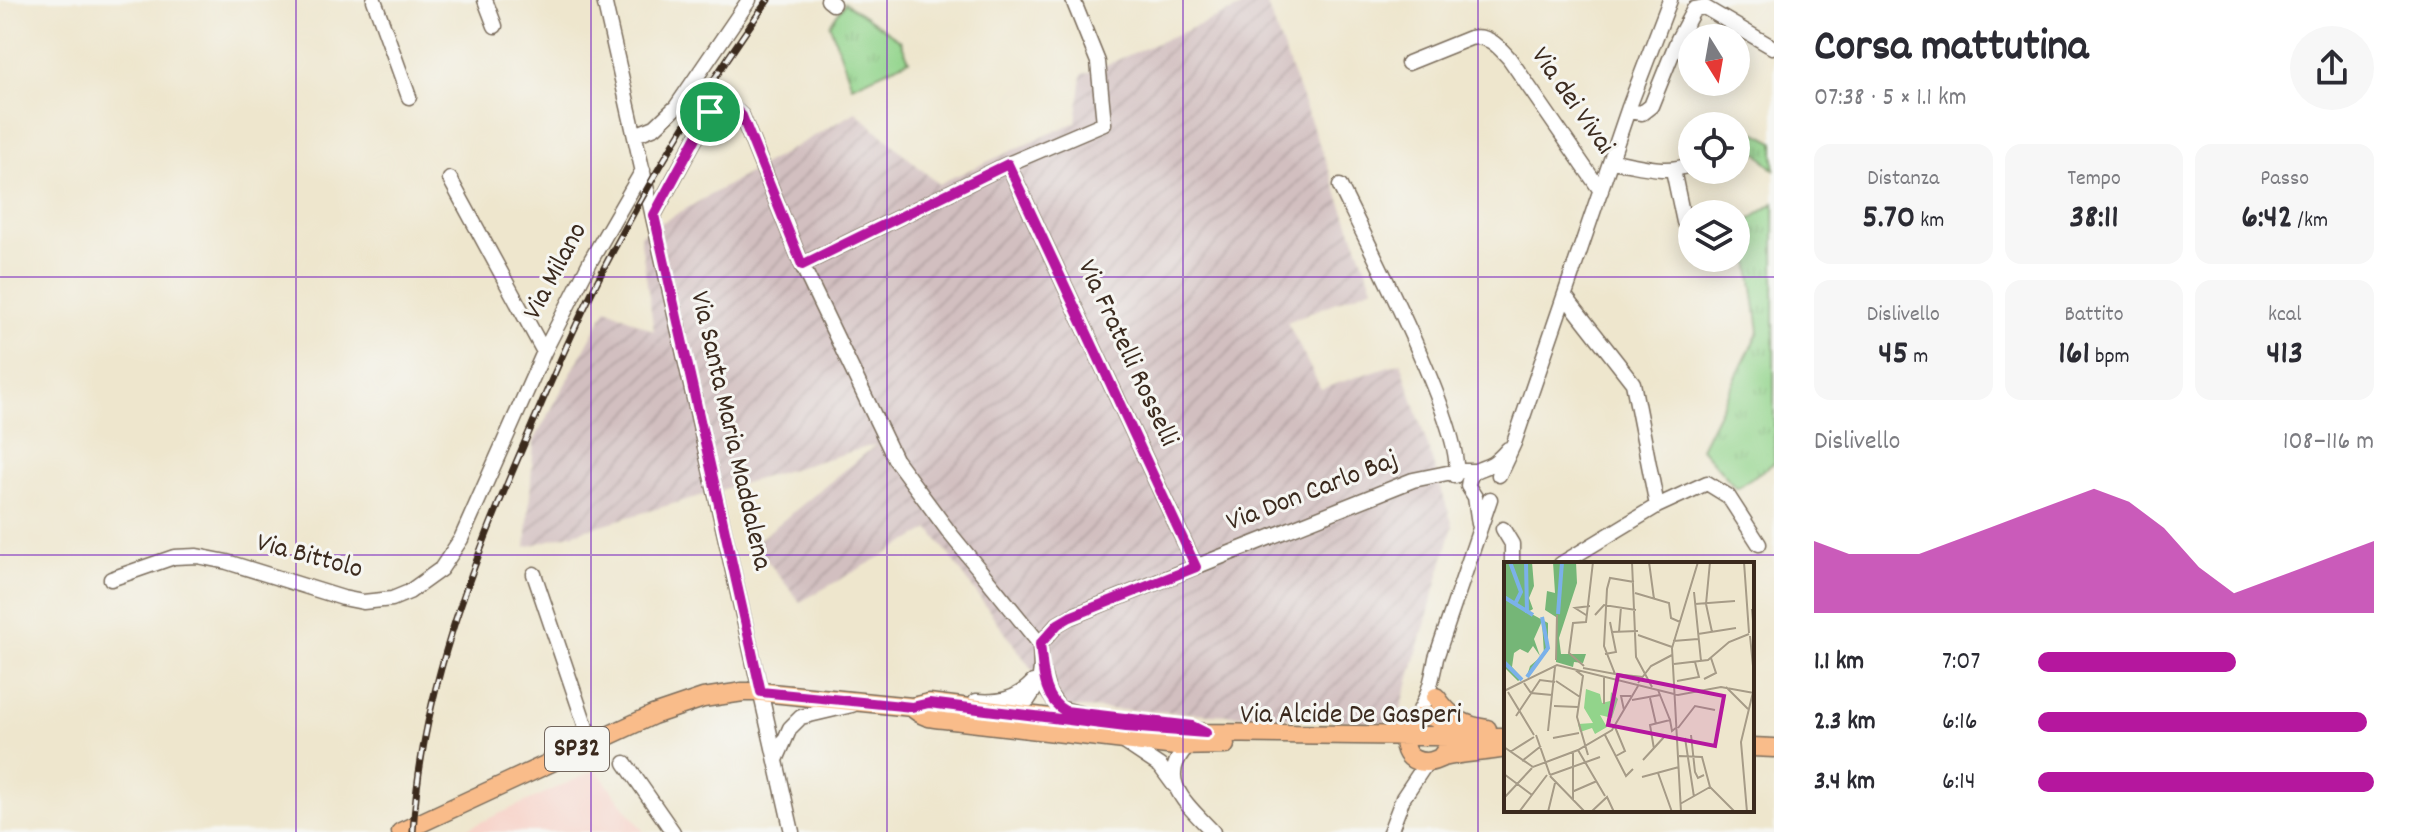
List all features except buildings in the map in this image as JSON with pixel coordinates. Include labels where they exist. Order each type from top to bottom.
[{"type":"main road","name":"Via Alcide De Gasperi","points":[[401,832],[591,742],[680,705],[723,695],[761,692],[912,707],[919,714],[932,711],[1121,740],[1189,745],[1407,734]]},
{"type":"main road","points":[[1436,697],[1447,713],[1459,722],[1504,731]]},
{"type":"main road","name":"Via Alcide De Gasperi","points":[[932,711],[982,717],[1005,707],[1126,727],[1206,733],[1407,734],[1442,745],[1504,737]]},
{"type":"main road","points":[[1407,734],[1412,757],[1442,745],[1504,746]]},
{"type":"main road","points":[[1189,745],[1203,740],[1348,739],[1358,736]]},
{"type":"main road","points":[[1754,747],[1774,748]]},
{"type":"street","points":[[374,0],[409,97]]},
{"type":"street","points":[[485,0],[495,26]]},
{"type":"street","name":"Via Santa Maria Maddalena","points":[[604,0],[792,832]]},
{"type":"street","points":[[635,135],[655,127],[676,107],[749,0]]},
{"type":"street","points":[[802,265],[1008,164],[1104,123],[1098,62],[1073,0]]},
{"type":"street","points":[[1469,486],[1514,443],[1668,1]]},
{"type":"street","points":[[1628,111],[1642,113],[1649,110],[1678,39],[1694,9],[1704,7],[1772,47]]},
{"type":"street","name":"Via dei Vivai","points":[[1408,63],[1478,36],[1496,44],[1509,58],[1601,191]]},
{"type":"street","points":[[654,215],[710,112],[724,107],[734,108],[742,116],[802,265],[895,459],[952,536],[1040,644],[1039,683],[1022,706],[1005,707]]},
{"type":"street","points":[[1612,161],[1678,168]]},
{"type":"street","name":"Via Fratelli Rosselli","points":[[1008,164],[1196,567]]},
{"type":"street","name":"Via Milano","points":[[544,352],[591,260],[643,170]]},
{"type":"street","points":[[1673,170],[1679,200]]},
{"type":"street","name":"Via Milano","points":[[450,179],[544,352]]},
{"type":"street","points":[[1340,186],[1422,358],[1469,486],[1479,529],[1422,708],[1407,734]]},
{"type":"street","points":[[1565,296],[1633,383],[1657,506]]},
{"type":"street","name":"Via Bittolo","points":[[111,579],[174,557],[197,556],[363,602],[392,599],[409,592],[441,569],[461,539],[544,352]]},
{"type":"street","points":[[1451,437],[1467,461],[1484,470],[1500,489],[1469,486]]},
{"type":"street","name":"Via Don Carlo Baj","points":[[1040,644],[1058,624],[1070,617],[1413,480],[1435,476],[1469,486]]},
{"type":"street","points":[[1564,562],[1657,506],[1707,483],[1728,496],[1759,544]]},
{"type":"street","points":[[1503,529],[1512,544],[1512,562]]},
{"type":"street","points":[[534,574],[591,742]]},
{"type":"street","name":"Via Alcide De Gasperi","points":[[1041,668],[1048,692],[1059,708],[1072,713],[1192,726],[1206,733]]},
{"type":"street","points":[[1390,832],[1403,798],[1442,745],[1433,676]]},
{"type":"street","points":[[776,760],[790,728],[801,717],[864,703]]},
{"type":"street","points":[[1121,740],[1147,755],[1167,773],[1181,798],[1213,832]]},
{"type":"street","points":[[1174,785],[1179,757],[1189,745]]},
{"type":"street","points":[[625,763],[673,832]]},
{"type":"shaded area","points":[[1258,0],[1265,0],[1373,287],[1287,322],[1321,389],[1401,362],[1453,526],[1397,723],[1059,707],[930,529],[800,602],[754,544],[877,444],[526,547],[534,441],[607,308],[654,331],[640,235],[856,112],[938,184],[1076,122],[1082,75]]},
{"type":"shaded area","points":[[596,770],[644,832],[459,832]]},
{"type":"green space","points":[[845,3],[900,40],[909,60],[852,86],[830,25]]},
{"type":"green space","points":[[1750,129],[1774,142],[1774,170],[1750,145]]},
{"type":"green space","points":[[1774,203],[1774,463],[1736,488],[1701,448],[1759,331],[1750,267],[1750,220]]},
{"type":"railway","points":[[413,832],[418,781],[437,682],[467,586],[524,444],[607,261],[691,116],[768,0]]},
{"type":"route","points":[[724,107],[734,108],[742,116],[802,265],[1008,164],[1196,567],[1058,624],[1040,644],[1041,668],[1048,692],[1059,708],[1072,713],[1192,726],[1206,733],[1126,727],[929,703],[912,707],[761,692],[654,215],[710,112],[724,107]]}]
